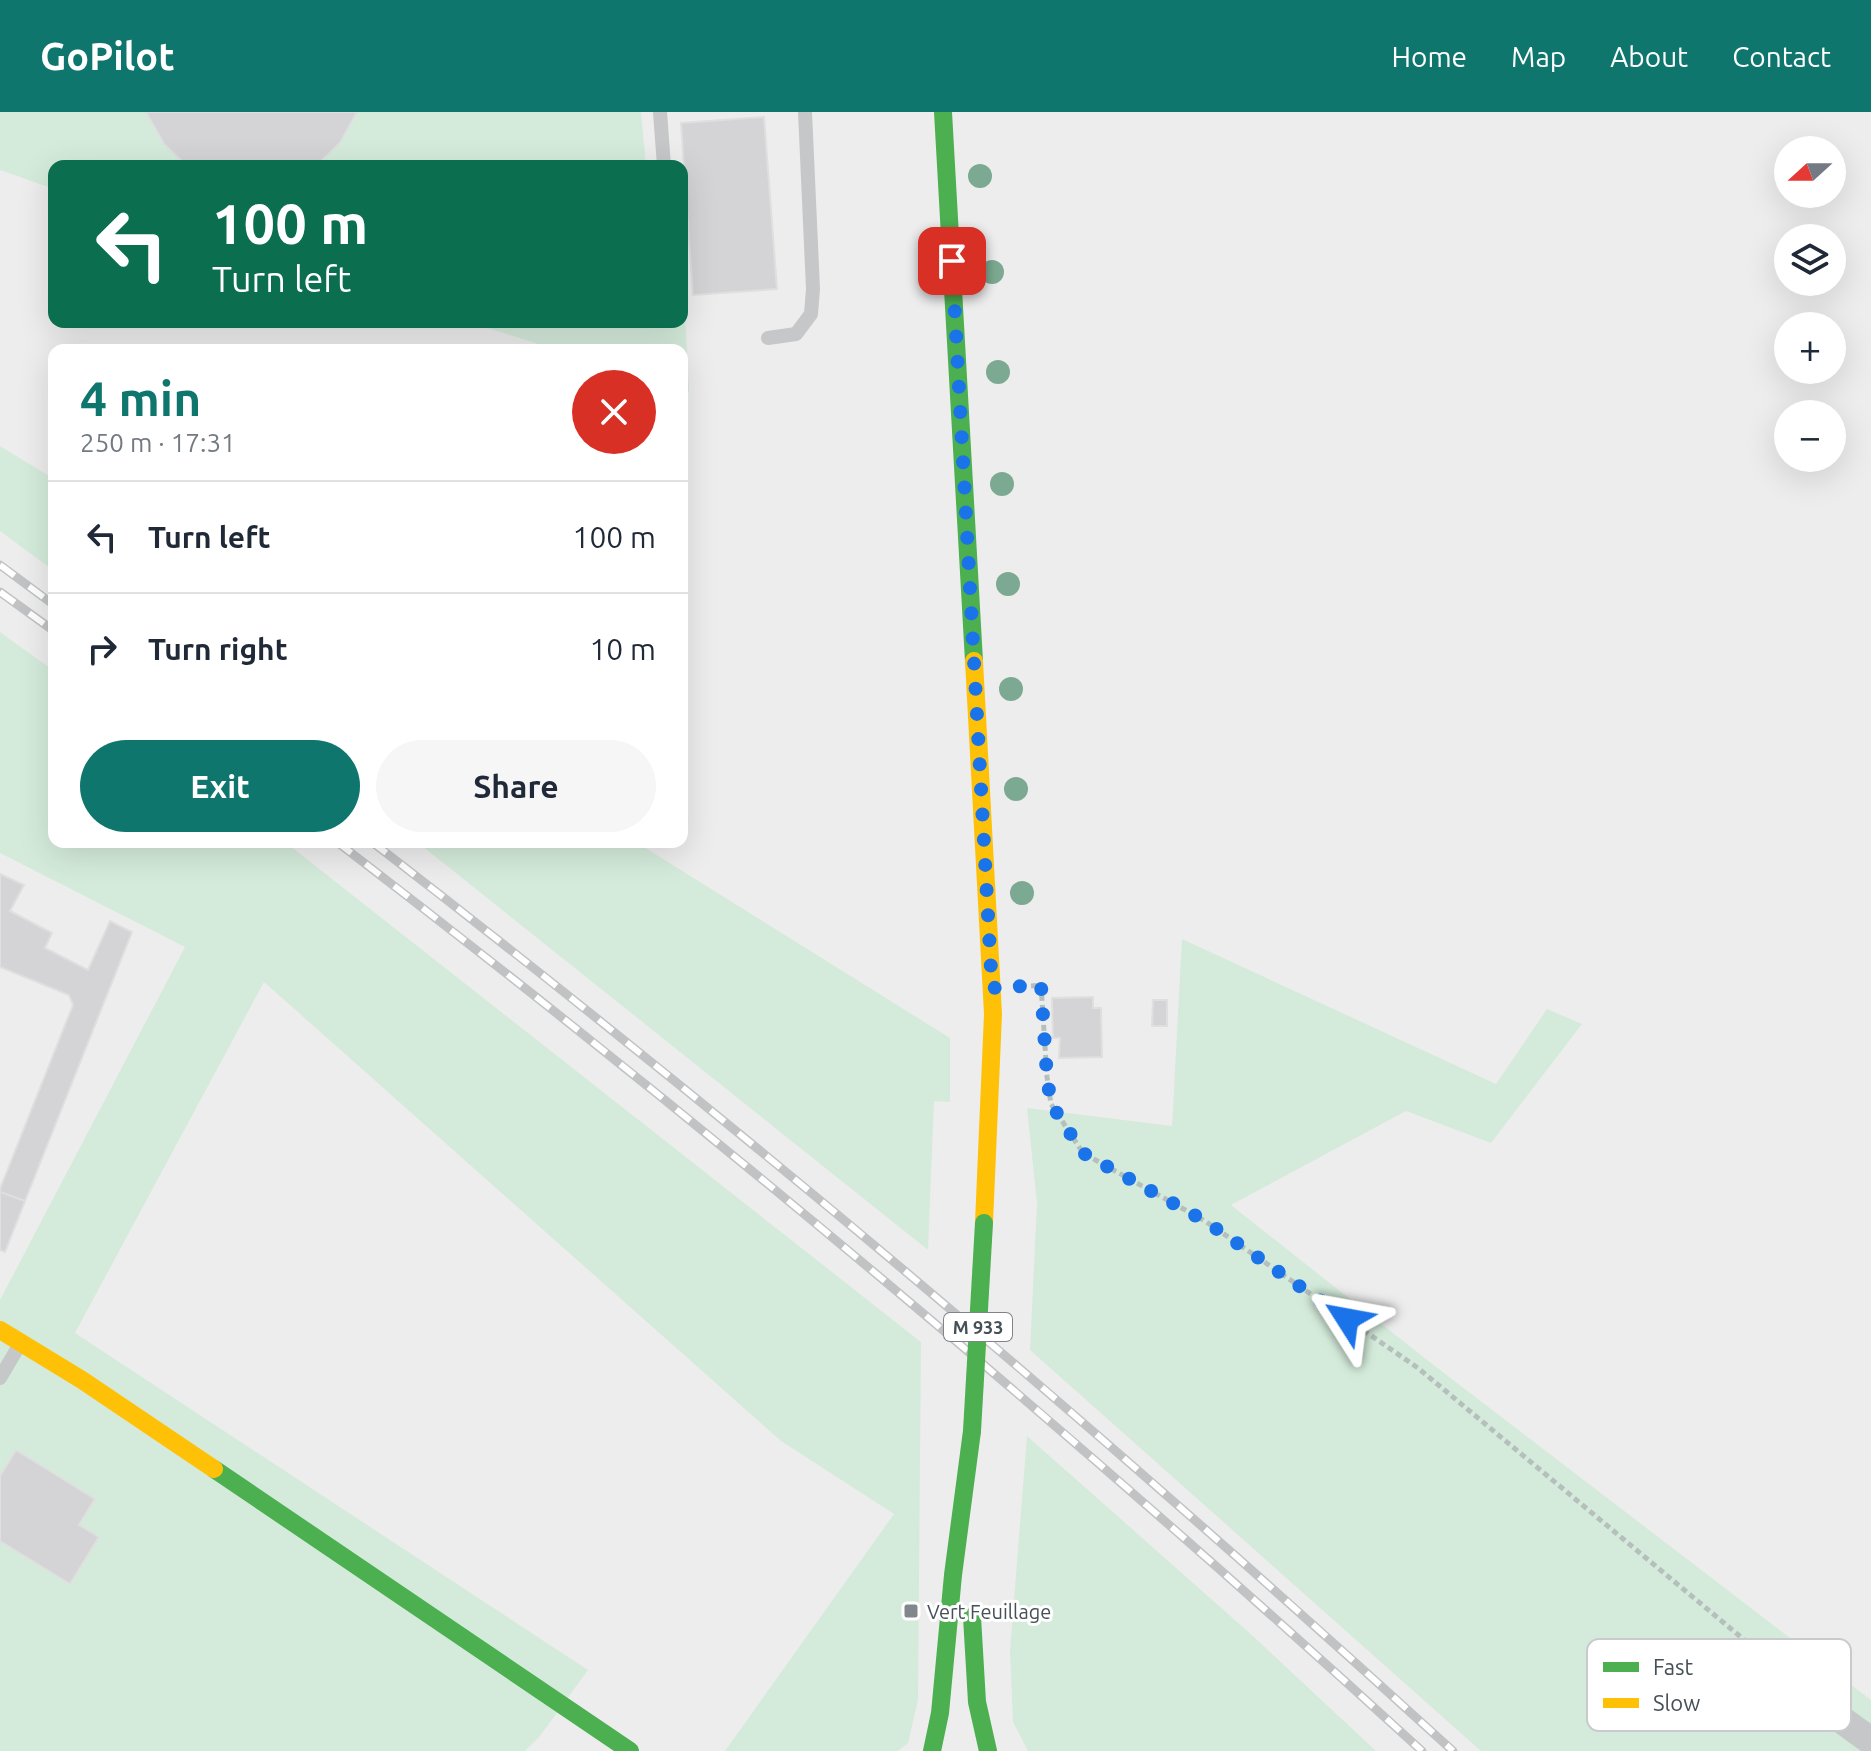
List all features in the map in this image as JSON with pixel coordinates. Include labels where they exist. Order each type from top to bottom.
[{"type":"main road","name":"M 933","points":[[943,112],[992,988],[992,1076],[972,1431],[972,1574]]},
{"type":"main road","points":[[0,1330],[82,1380],[630,1751]]},
{"type":"main road","name":"M 933","points":[[932,1751],[940,1713],[953,1575],[972,1431]]},
{"type":"main road","points":[[972,1602],[974,1675],[988,1751]]},
{"type":"street","points":[[1851,1726],[1871,1741]]},
{"type":"lane","points":[[660,112],[664,160]]},
{"type":"lane","points":[[768,338],[796,334],[811,314],[813,289],[805,112]]},
{"type":"lane","points":[[0,1378],[22,1342]]},
{"type":"path","points":[[992,988],[1041,985],[1051,1104],[1083,1153],[1205,1221],[1418,1368],[1743,1639]]},
{"type":"green space","points":[[0,112],[641,112],[645,160],[48,160],[48,187],[0,170]]},
{"type":"green space","points":[[488,328],[686,328],[687,344],[538,344]]},
{"type":"green space","points":[[0,446],[48,475],[48,567],[0,531]]},
{"type":"green space","points":[[0,632],[48,667],[48,848],[293,848],[921,1342],[918,1700],[908,1743],[898,1751],[725,1751],[894,1514],[781,1441],[264,982],[75,1333],[588,1670],[540,1736],[525,1751],[0,1751],[0,1300],[185,947],[0,853]]},
{"type":"green space","points":[[425,848],[646,848],[950,1038],[950,1102],[934,1101],[928,1250]]},
{"type":"green space","points":[[1182,939],[1496,1084],[1547,1009],[1582,1024],[1491,1143],[1406,1111],[1231,1205],[1431,1363],[1791,1639],[1587,1639],[1587,1731],[1851,1731],[1851,1685],[1871,1700],[1871,1751],[1481,1751],[1030,1350],[1037,1203],[1027,1108],[1172,1126]]},
{"type":"green space","points":[[1027,1436],[1253,1636],[1376,1751],[1028,1751],[1013,1722],[1010,1650]]},
{"type":"building","points":[[146,112],[357,112],[340,143],[322,160],[181,160],[164,144]]},
{"type":"building","points":[[764,117],[777,289],[693,295],[688,160],[684,160],[681,123]]},
{"type":"building","points":[[0,874],[24,885],[10,911],[52,933],[45,948],[88,970],[110,921],[132,932],[25,1201],[0,1192],[0,1189],[73,1005],[69,995],[0,967]]},
{"type":"building","points":[[1093,997],[1093,1008],[1101,1008],[1102,1057],[1059,1058],[1060,1038],[1053,1038],[1052,998]]},
{"type":"building","points":[[1153,1000],[1167,1000],[1167,1026],[1152,1026]]},
{"type":"building","points":[[0,1192],[25,1201],[5,1252],[0,1250]]},
{"type":"building","points":[[16,1450],[95,1499],[79,1525],[99,1537],[70,1584],[0,1541],[0,1476]]},
{"type":"railway","points":[[0,565],[48,601]]},
{"type":"railway","points":[[0,592],[48,627]]},
{"type":"railway","points":[[345,848],[616,1060],[889,1285],[1158,1515],[1422,1751]]},
{"type":"railway","points":[[380,848],[649,1061],[922,1285],[1190,1516],[1453,1751]]},
{"type":"traffic: fast","points":[[943,112],[974,661]]},
{"type":"traffic: fast","points":[[972,1431],[984,1223]]},
{"type":"traffic: fast","points":[[932,1751],[940,1713],[953,1575],[972,1431]]},
{"type":"traffic: fast","points":[[214,1469],[630,1751]]},
{"type":"traffic: fast","points":[[972,1617],[977,1702],[988,1751]]},
{"type":"traffic: slow","points":[[974,661],[993,1014],[984,1223]]},
{"type":"traffic: slow","points":[[0,1330],[82,1380],[214,1469]]},
{"type":"place","name":"Vert Feuillage","points":[[911,1611]]},
{"type":"route","points":[[952,261],[992,988],[1041,985],[1051,1104],[1083,1153],[1205,1221],[1347,1319]]}]
